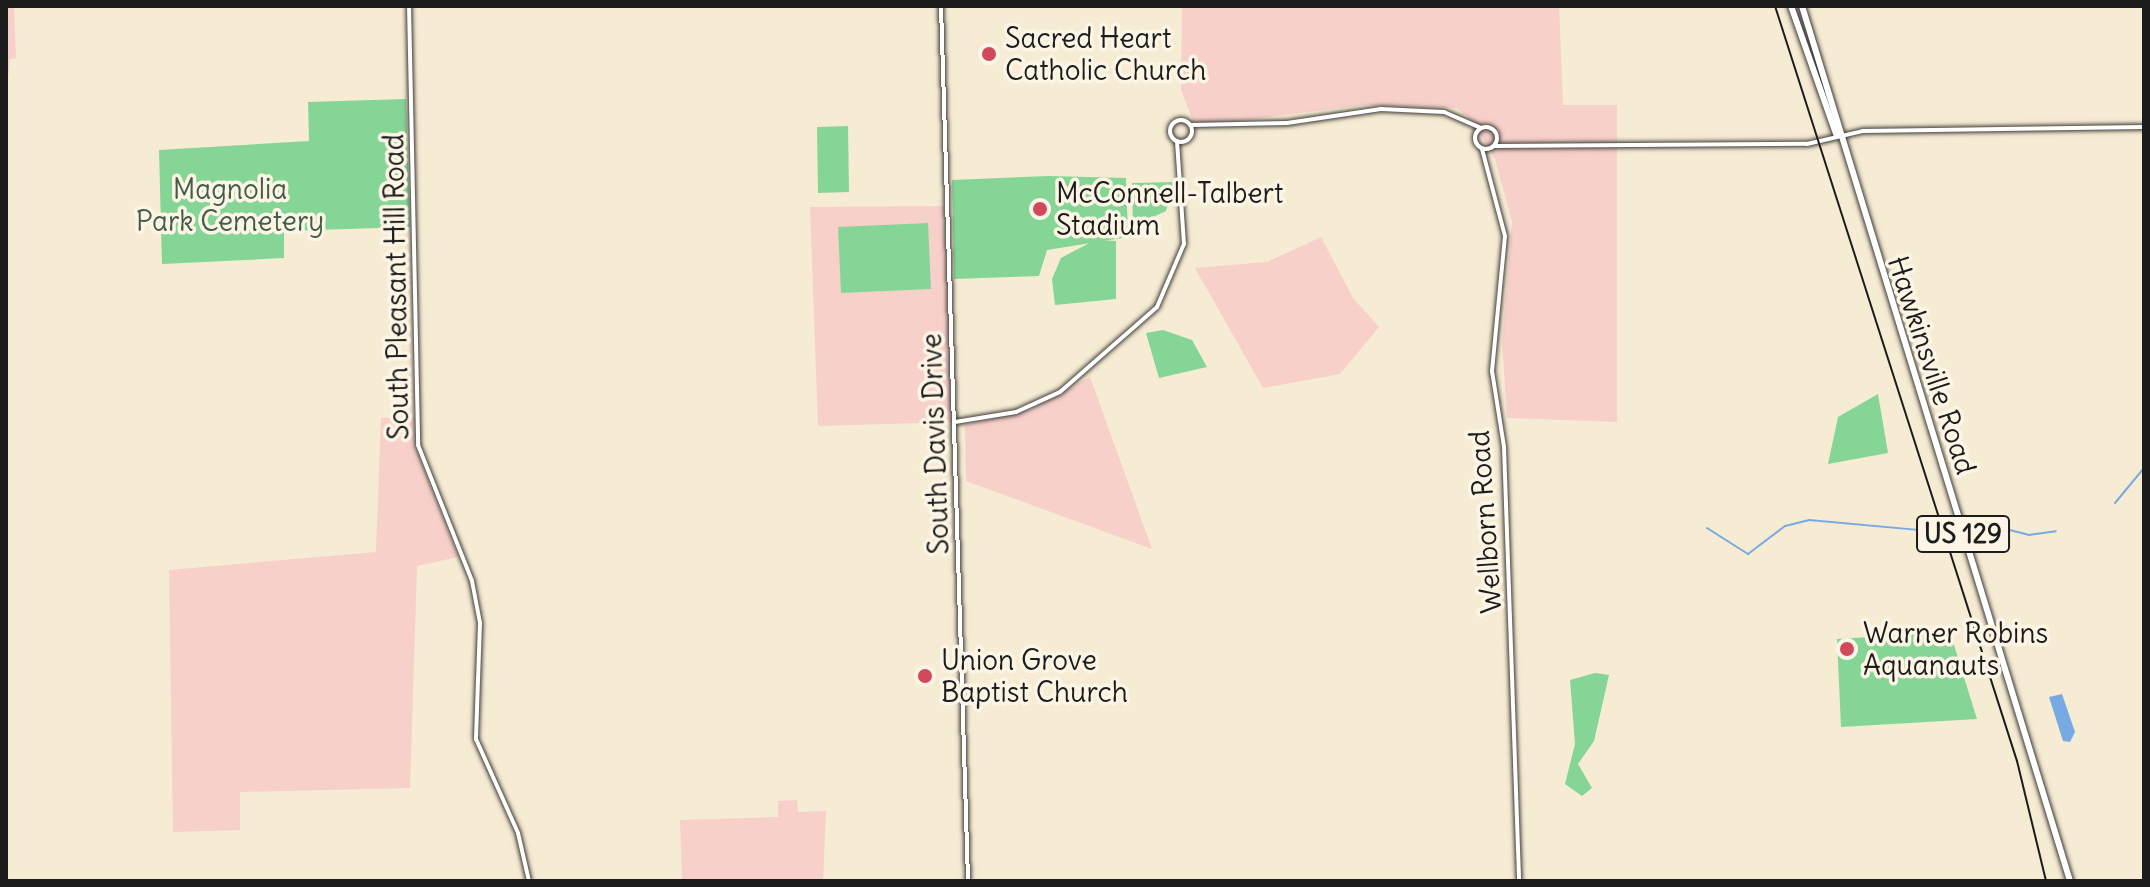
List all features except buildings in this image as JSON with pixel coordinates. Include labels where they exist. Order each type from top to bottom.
[{"type":"main road","name":"Hawkinsville Road","points":[[1791,6],[1837,137],[2070,881]]},
{"type":"main road","name":"Hawkinsville Road","points":[[1802,6],[1837,137]]},
{"type":"street","name":"South Pleasant Hill Road","points":[[409,6],[418,445],[475,591],[476,739],[518,833],[529,881]]},
{"type":"street","name":"South Davis Drive","points":[[941,6],[968,881]]},
{"type":"street","points":[[955,422],[1016,412],[1060,392],[1151,314],[1184,244],[1182,155],[1185,141],[1191,135],[1208,128],[1355,109],[1444,112],[1512,143]]},
{"type":"street","points":[[1182,155],[1174,122],[1208,128]]},
{"type":"street","name":"Wellborn Road","points":[[1465,122],[1482,149],[1505,236],[1492,371],[1504,447],[1519,881]]},
{"type":"street","points":[[1191,125],[1191,135]]},
{"type":"street","points":[[1482,149],[1512,143],[1807,144],[1837,137],[1874,135],[2144,127]]},
{"type":"street","points":[[1475,134],[1481,128]]},
{"type":"street","points":[[1487,165],[1497,136]]},
{"type":"street","points":[[1177,141],[1185,141]]},
{"type":"shaded area","points":[[6,6],[14,6],[16,58],[10,59],[6,101]]},
{"type":"shaded area","points":[[1182,6],[1559,6],[1563,105],[1617,105],[1617,422],[1507,418],[1502,342],[1512,222],[1495,159],[1474,123],[1457,108],[1364,105],[1195,126],[1181,90]]},
{"type":"shaded area","points":[[944,206],[955,422],[818,426],[810,207]]},
{"type":"shaded area","points":[[1321,237],[1353,298],[1379,327],[1340,374],[1263,388],[1195,268],[1267,262]]},
{"type":"shaded area","points":[[1090,377],[1152,549],[966,481],[965,425],[1030,410]]},
{"type":"shaded area","points":[[415,417],[415,446],[458,557],[417,566],[410,788],[240,792],[240,830],[173,832],[169,570],[376,552],[381,418]]},
{"type":"shaded area","points":[[797,800],[798,812],[826,811],[823,881],[682,881],[680,820],[778,817],[778,801]]},
{"type":"green space","name":"Magnolia Park Cemetery","points":[[406,99],[410,227],[284,231],[284,258],[162,264],[159,150],[309,141],[308,102]]},
{"type":"green space","points":[[848,126],[849,192],[818,193],[817,127]]},
{"type":"green space","name":"McConnell-Talbert Stadium","points":[[1049,176],[1126,178],[1128,237],[1047,250],[1039,276],[954,279],[952,180]]},
{"type":"green space","points":[[1175,182],[1166,211],[1133,226],[1132,183]]},
{"type":"green space","points":[[928,223],[931,289],[841,293],[838,227]]},
{"type":"green space","points":[[1095,240],[1116,241],[1116,299],[1055,305],[1052,279],[1061,258]]},
{"type":"green space","points":[[1163,330],[1192,340],[1207,367],[1159,378],[1146,333]]},
{"type":"green space","points":[[1878,394],[1888,453],[1828,464],[1838,417]]},
{"type":"green space","points":[[1950,632],[1977,719],[1841,727],[1837,639]]},
{"type":"green space","points":[[1595,673],[1609,675],[1594,741],[1578,764],[1592,788],[1582,796],[1565,784],[1575,744],[1570,680]]},
{"type":"water","points":[[2062,694],[2075,732],[2070,742],[2063,741],[2049,697]]},
{"type":"waterway","points":[[2115,503],[2144,468]]},
{"type":"waterway","points":[[1707,528],[1748,554],[1785,526],[1809,520],[1918,530]]},
{"type":"waterway","points":[[1978,522],[2029,535],[2056,531]]},
{"type":"waterway","points":[[1932,527],[1937,526]]},
{"type":"railway","points":[[1775,6],[2017,761],[2046,881]]},
{"type":"place","name":"Sacred Heart Catholic Church","points":[[989,54]]},
{"type":"place","name":"McConnell-Talbert Stadium","points":[[1040,209]]},
{"type":"place","name":"Warner Robins Aquanauts","points":[[1847,649]]},
{"type":"place","name":"Union Grove Baptist Church","points":[[925,676]]}]
